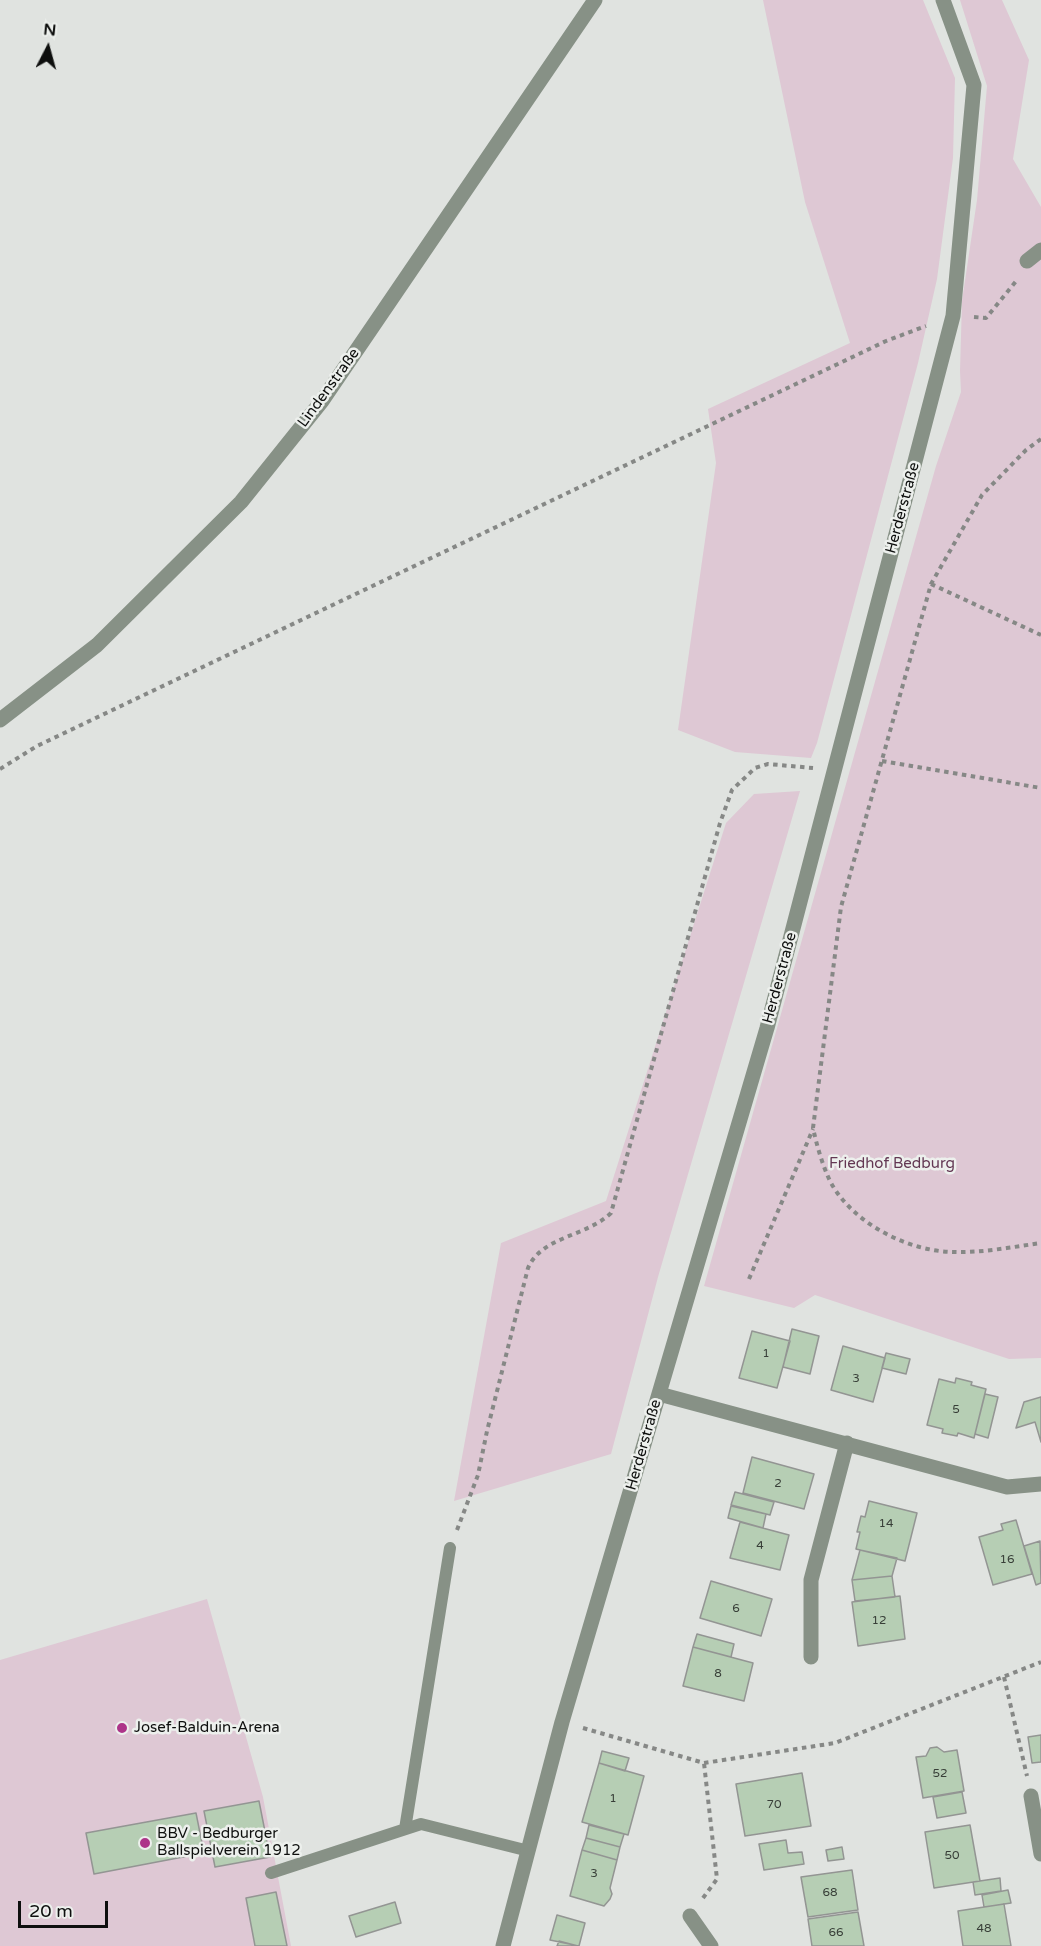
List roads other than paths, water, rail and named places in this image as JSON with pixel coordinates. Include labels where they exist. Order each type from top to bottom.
[{"type":"street","name":"Lindenstraße","points":[[0,720],[97,645],[241,502],[322,401],[595,0]]},
{"type":"street","name":"Herderstraße","points":[[503,1946],[562,1722],[767,1028],[953,316],[974,85],[943,0]]},
{"type":"street","points":[[1027,261],[1041,250]]},
{"type":"street","points":[[659,1394],[1007,1487],[1041,1484]]},
{"type":"street","points":[[811,1657],[811,1580],[847,1443]]},
{"type":"street","points":[[1031,1796],[1041,1854]]},
{"type":"street","points":[[690,1916],[711,1946]]},
{"type":"lane","points":[[405,1829],[450,1548]]},
{"type":"lane","points":[[271,1873],[421,1824],[529,1851]]},
{"type":"place","name":"Josef-Balduin-Arena","points":[[122,1728]]},
{"type":"place","name":"BBV - Bedburger Ballspielverein 1912","points":[[145,1843]]},
{"type":"park label","name":"Friedhof Bedburg","points":[[892,1164]]}]
